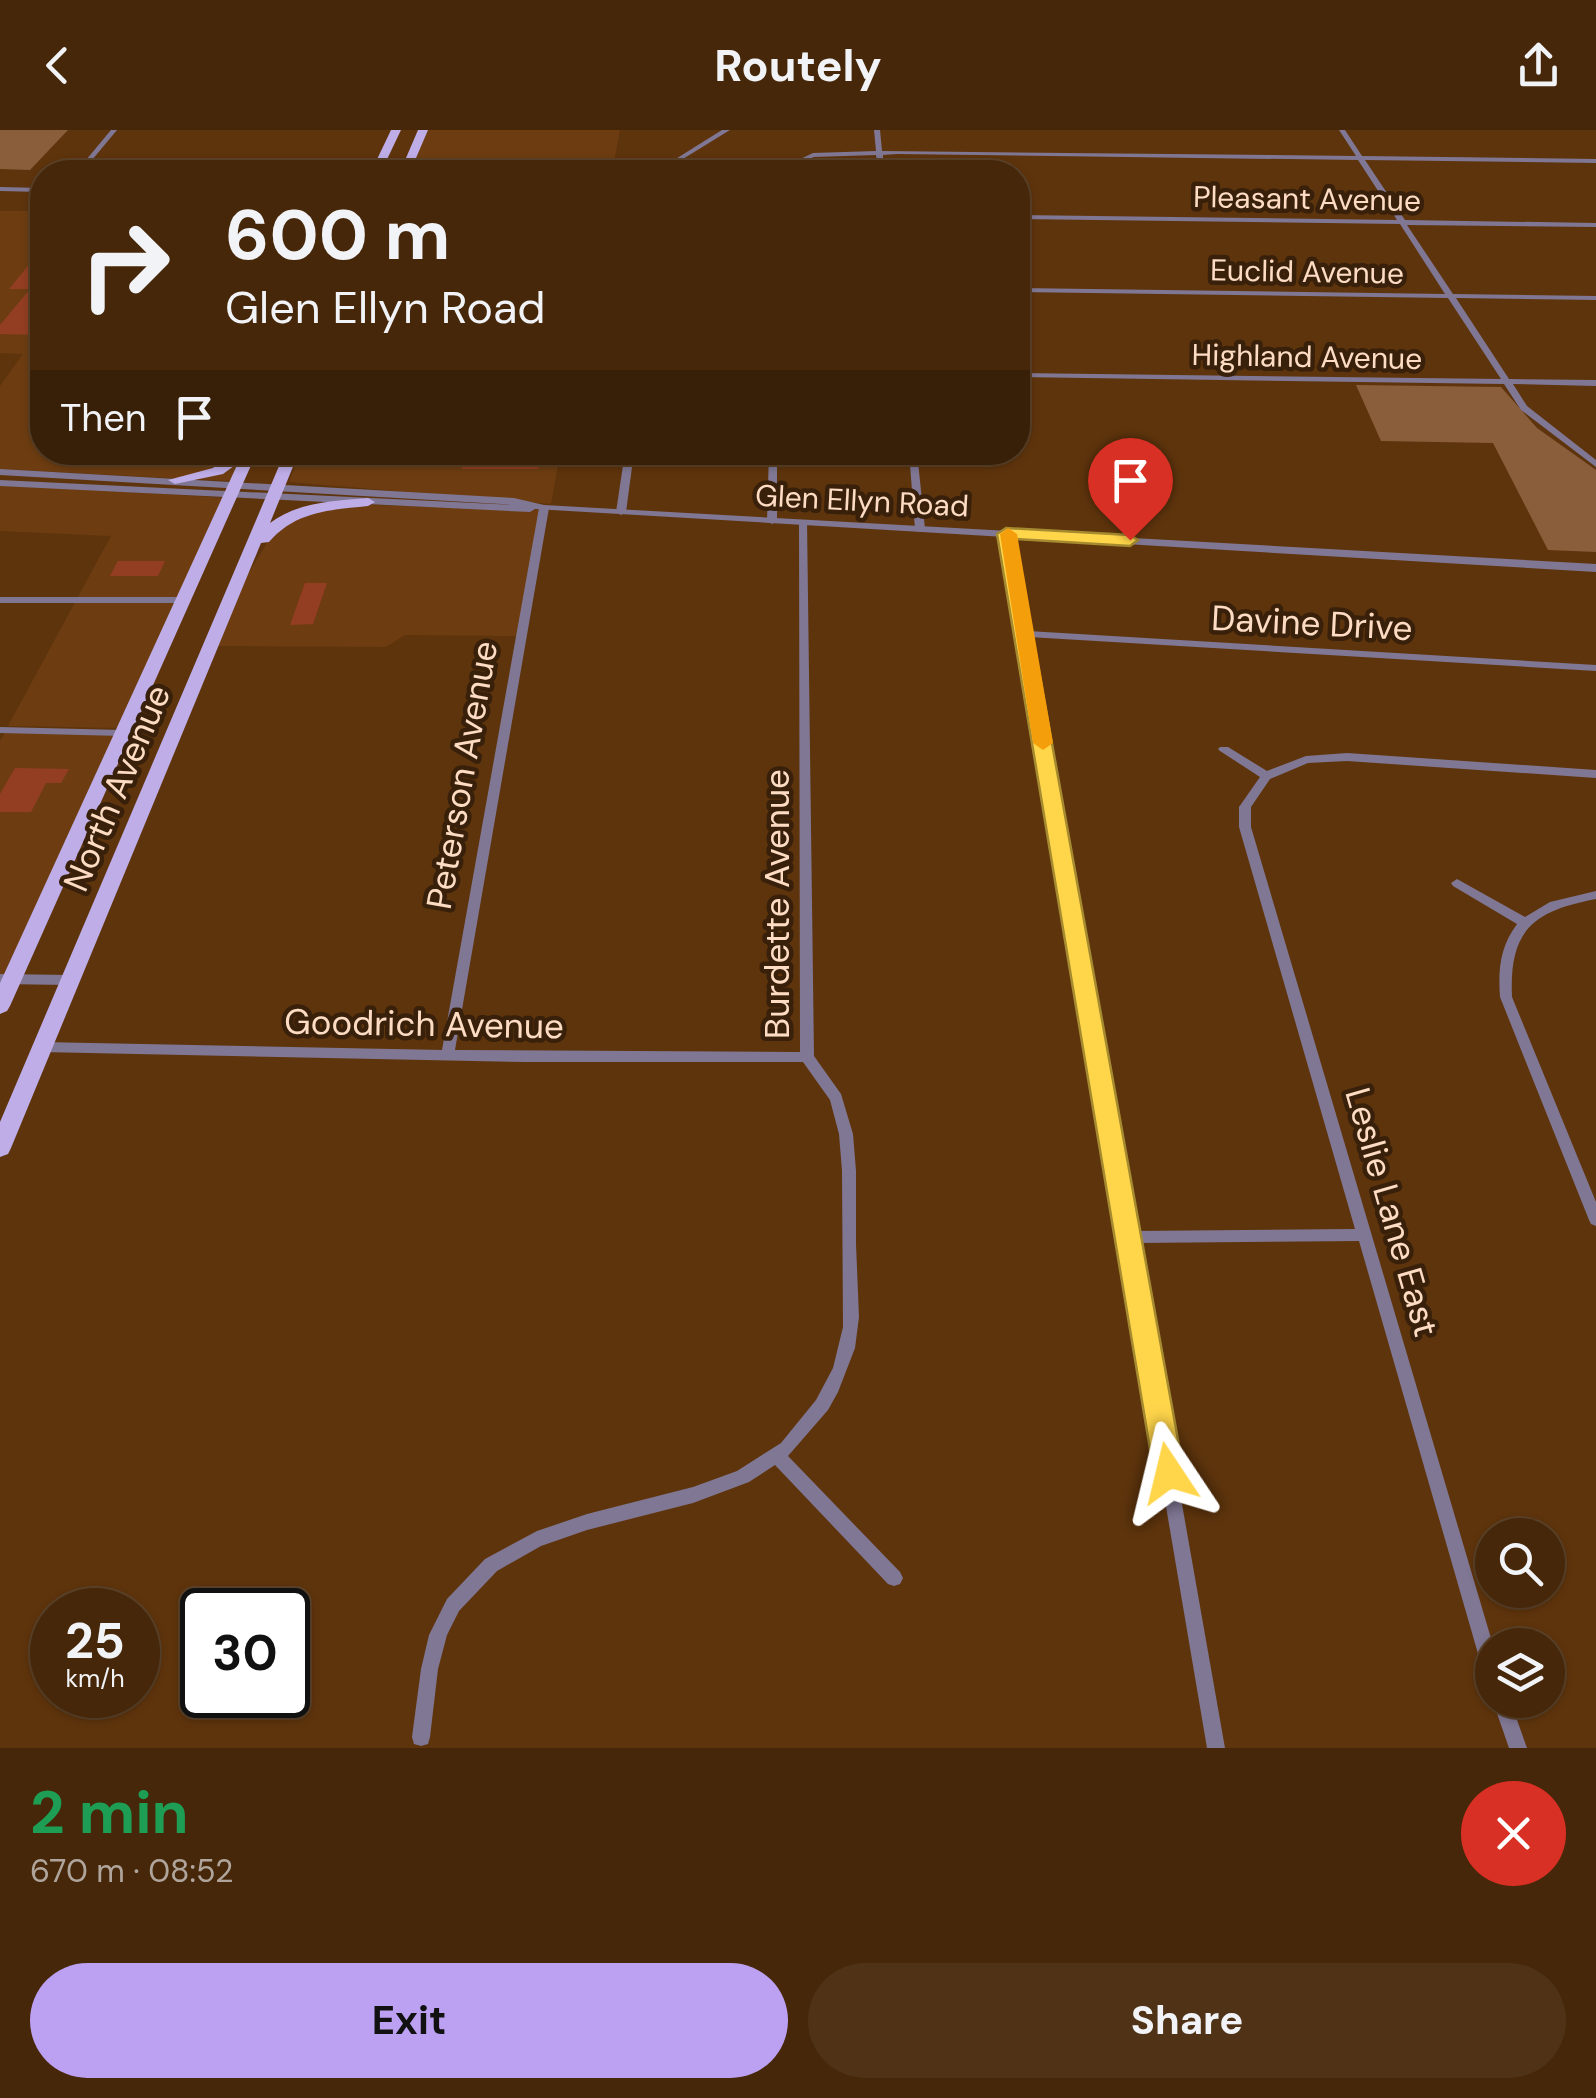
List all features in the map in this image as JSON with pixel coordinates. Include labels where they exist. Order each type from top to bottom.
[{"type":"main road","points":[[382,160],[396,130]]},
{"type":"main road","points":[[410,160],[423,130]]},
{"type":"main road","points":[[175,480],[225,465]]},
{"type":"main road","name":"North Avenue","points":[[0,1006],[6,980],[124,733],[245,465]]},
{"type":"main road","name":"North Avenue","points":[[0,1148],[287,465]]},
{"type":"main road","points":[[238,584],[275,524],[292,514],[318,507],[368,502]]},
{"type":"street","points":[[89,160],[114,130]]},
{"type":"street","points":[[678,160],[726,130]]},
{"type":"street","points":[[877,130],[879,160]]},
{"type":"street","points":[[1342,130],[1506,382],[1540,425],[1596,464]]},
{"type":"street","points":[[802,160],[813,155],[878,152],[1596,161]]},
{"type":"street","points":[[0,189],[30,190]]},
{"type":"street","name":"Pleasant Avenue","points":[[1030,217],[1596,225]]},
{"type":"street","name":"Euclid Avenue","points":[[1030,290],[1596,298]]},
{"type":"street","name":"Highland Avenue","points":[[1030,375],[1596,383]]},
{"type":"street","points":[[622,512],[628,465]]},
{"type":"street","points":[[772,520],[773,465]]},
{"type":"street","points":[[913,465],[920,529]]},
{"type":"street","points":[[0,472],[175,480],[234,490]]},
{"type":"street","points":[[0,482],[234,490]]},
{"type":"street","name":"Glen Ellyn Road","points":[[234,490],[514,501],[544,508]]},
{"type":"street","name":"Glen Ellyn Road","points":[[276,492],[511,512],[544,508],[622,512],[1596,568]]},
{"type":"street","name":"Peterson Avenue","points":[[448,1055],[544,508]]},
{"type":"street","name":"Burdette Avenue","points":[[421,1737],[440,1631],[453,1605],[505,1554],[529,1541],[738,1481],[778,1457],[805,1431],[834,1386],[852,1317],[843,1119],[836,1096],[807,1057],[804,523]]},
{"type":"street","points":[[1006,534],[1216,1748]]},
{"type":"street","points":[[0,600],[184,600]]},
{"type":"street","name":"Davine Drive","points":[[1024,634],[1596,668]]},
{"type":"street","points":[[0,730],[124,733]]},
{"type":"street","points":[[1224,749],[1266,776],[1306,760],[1346,757],[1596,774]]},
{"type":"street","name":"Leslie Lane East","points":[[1266,776],[1245,807],[1245,827],[1479,1628]]},
{"type":"street","points":[[1458,883],[1522,922]]},
{"type":"street","points":[[1596,895],[1536,912],[1522,922],[1505,958],[1506,997],[1596,1220]]},
{"type":"street","points":[[6,980],[70,980]]},
{"type":"street","name":"Goodrich Avenue","points":[[41,1047],[807,1057]]},
{"type":"street","points":[[1128,1237],[1365,1235]]},
{"type":"street","points":[[778,1457],[894,1578]]},
{"type":"street","points":[[1507,1718],[1518,1748]]},
{"type":"shaded area","points":[[0,130],[68,130],[40,160],[30,160],[30,170],[0,169]]},
{"type":"shaded area","points":[[427,130],[620,130],[614,160],[414,160]]},
{"type":"shaded area","points":[[0,211],[30,211],[30,465],[238,465],[231,481],[0,469],[0,386],[23,354],[0,353]]},
{"type":"shaded area","points":[[1356,385],[1501,387],[1537,428],[1596,470],[1596,552],[1548,550],[1493,443],[1381,441]]},
{"type":"shaded area","points":[[295,465],[558,465],[551,504],[289,482]]},
{"type":"shaded area","points":[[0,483],[224,498],[121,728],[8,726],[111,536],[0,531]]},
{"type":"shaded area","points":[[369,505],[541,510],[517,636],[405,635],[386,647],[217,646],[242,584],[278,525],[320,509]]},
{"type":"shaded area","points":[[5,733],[119,735],[11,976],[0,975],[0,741]]},
{"type":"building","points":[[30,264],[30,289],[9,289]]},
{"type":"building","points":[[30,289],[30,335],[0,334],[0,325]]},
{"type":"building","points":[[463,465],[539,465],[538,469],[462,469]]},
{"type":"building","points":[[118,561],[165,561],[158,576],[110,576]]},
{"type":"building","points":[[305,583],[327,583],[313,624],[290,625]]},
{"type":"building","points":[[15,768],[69,769],[61,783],[46,783],[31,812],[0,812],[0,794]]},
{"type":"slow traffic","points":[[1008,534],[1043,743]]},
{"type":"route","points":[[1130,540],[1006,534],[1169,1473]]}]
